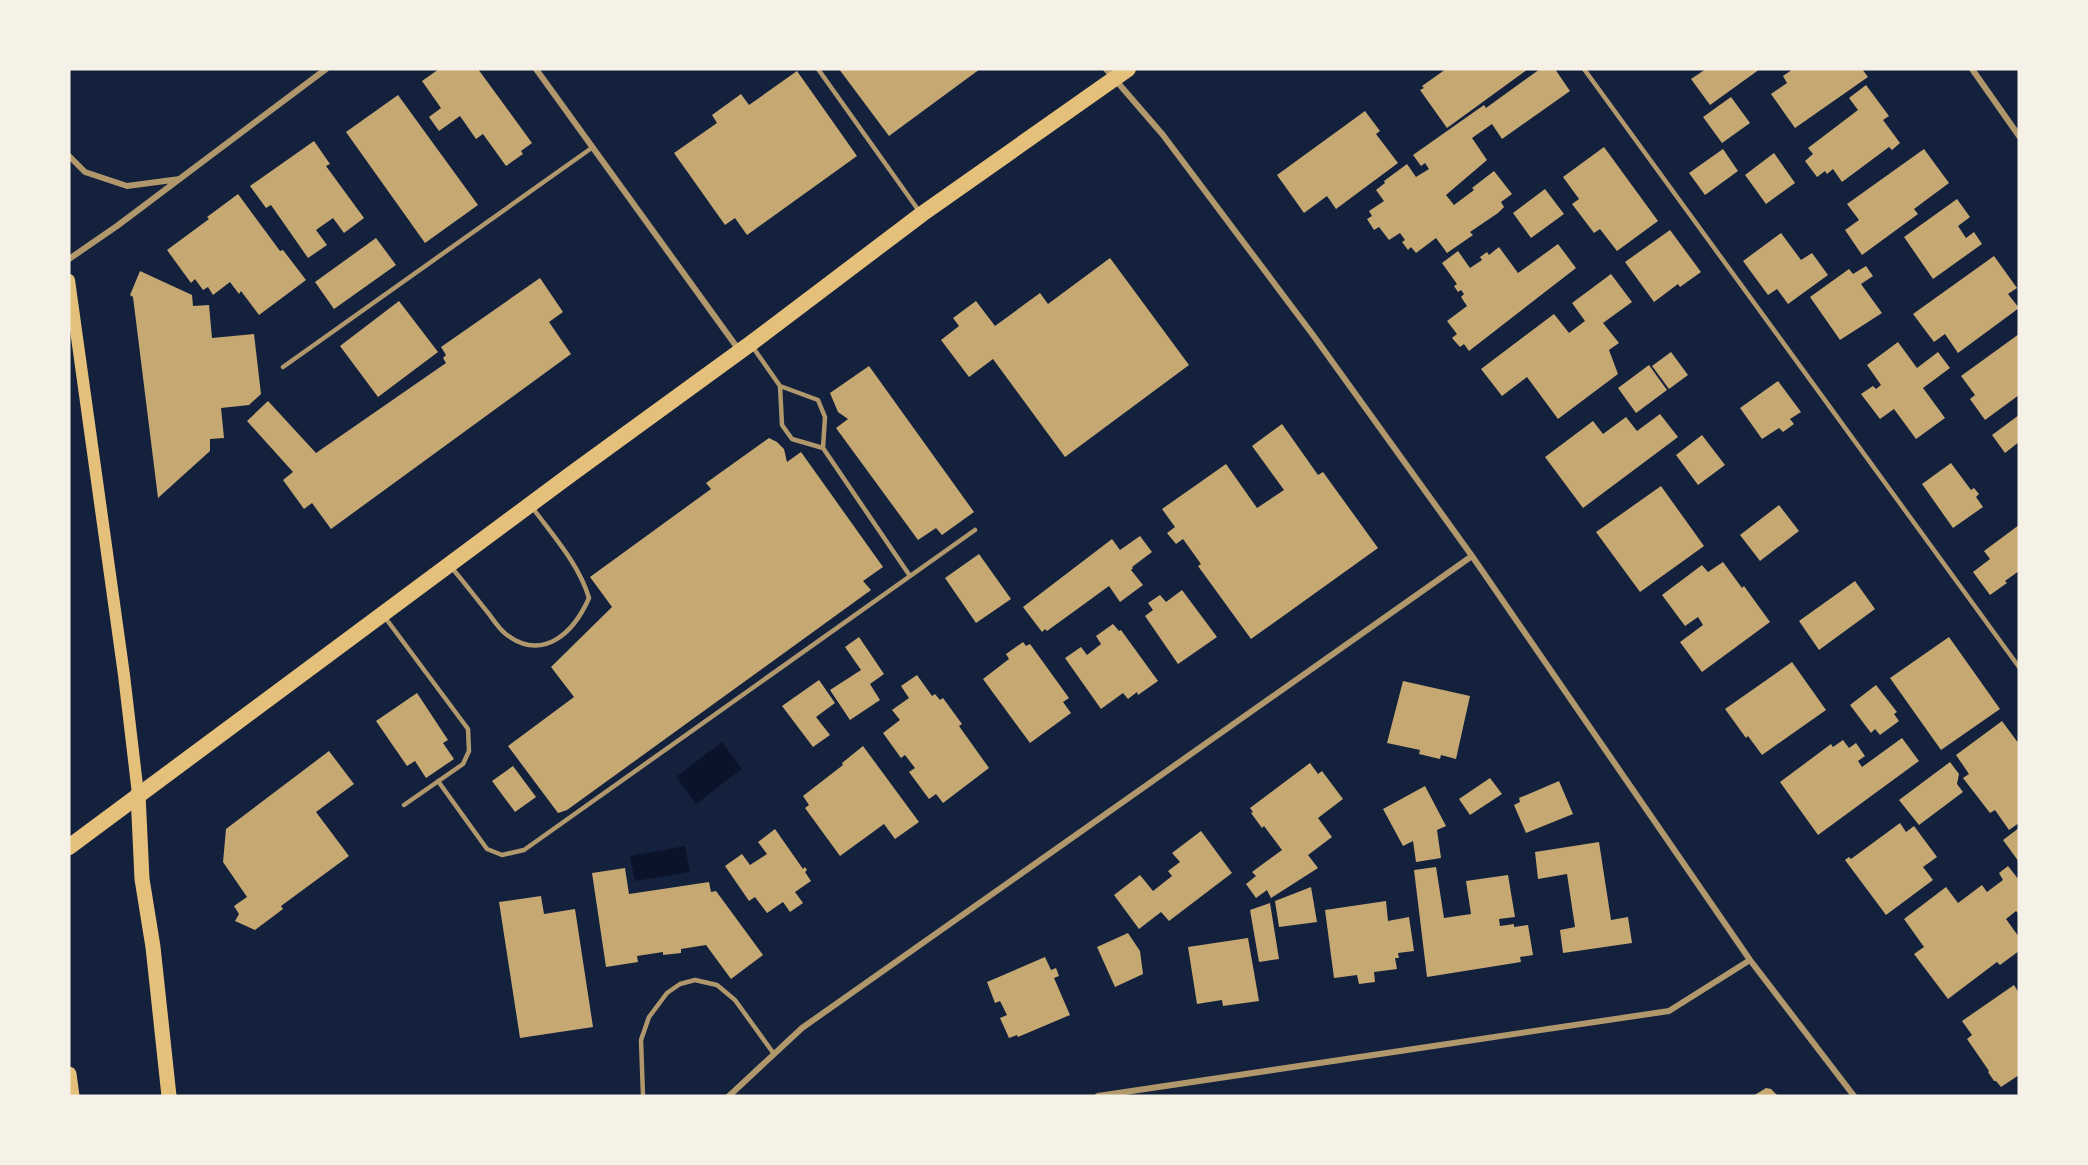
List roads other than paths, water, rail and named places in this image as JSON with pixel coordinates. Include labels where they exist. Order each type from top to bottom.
[{"type":"highway","points":[[69,847],[745,347],[1109,74],[1128,69]]},
{"type":"main road","points":[[69,280],[124,675],[138,794],[142,879],[153,947],[169,1096]]},
{"type":"main road","points":[[69,1074],[72,1096]]},
{"type":"street","points":[[69,259],[326,69]]},
{"type":"street","points":[[536,69],[745,347]]},
{"type":"street","points":[[1972,69],[2019,136]]},
{"type":"street","points":[[1109,74],[1162,135],[1313,335],[1472,556],[1750,960],[1854,1096]]},
{"type":"street","points":[[69,156],[85,172],[127,186],[180,179]]},
{"type":"street","points":[[729,1096],[802,1029],[1472,556]]},
{"type":"street","points":[[1098,1096],[1669,1011],[1750,960]]},
{"type":"lane","points":[[818,69],[922,214]]},
{"type":"lane","points":[[1584,69],[2019,667]]},
{"type":"lane","points":[[283,367],[593,147]]},
{"type":"lane","points":[[745,347],[780,386],[818,400],[825,417],[823,448],[910,576]]},
{"type":"lane","points":[[780,386],[782,425],[792,439],[823,448]]},
{"type":"lane","points":[[449,564],[505,634],[523,644],[545,645],[561,636],[574,625],[589,598],[584,581],[574,564],[530,505]]},
{"type":"lane","points":[[438,782],[487,849],[502,855],[524,850],[975,530]]},
{"type":"lane","points":[[383,614],[468,729],[469,751],[463,764],[404,805]]},
{"type":"lane","points":[[643,1096],[641,1040],[649,1017],[667,993],[680,984],[695,981],[717,985],[735,1000],[774,1054]]},
{"type":"water","points":[[722,742],[742,769],[696,804],[676,777]]},
{"type":"water","points":[[685,846],[690,872],[635,881],[630,856]]}]
